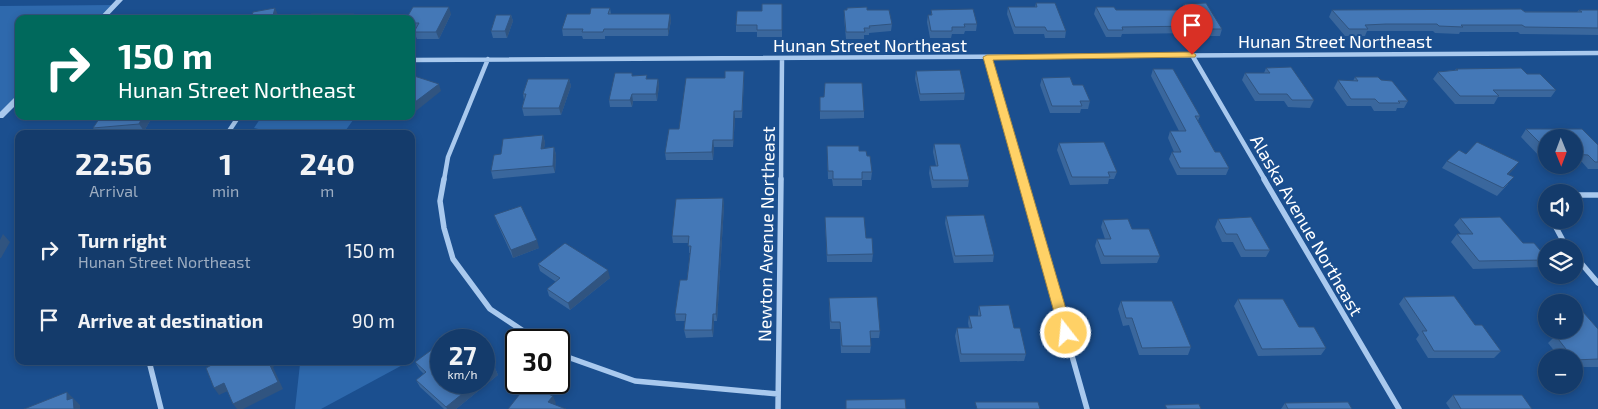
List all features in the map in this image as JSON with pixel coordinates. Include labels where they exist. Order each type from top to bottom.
[{"type":"street","points":[[105,15],[120,0]]},
{"type":"street","name":"Hunan Street Northeast","points":[[415,60],[1598,53]]},
{"type":"street","name":"Alaska Avenue Northeast","points":[[1192,55],[1399,409]]},
{"type":"street","points":[[987,57],[1088,409]]},
{"type":"street","points":[[488,59],[448,157],[440,201],[444,228],[453,259],[490,309],[520,329]]},
{"type":"street","name":"Newton Avenue Northeast","points":[[778,409],[782,59]]},
{"type":"street","points":[[0,116],[15,102]]},
{"type":"street","points":[[1583,196],[1598,195]]},
{"type":"street","points":[[1583,265],[1598,282]]},
{"type":"street","points":[[570,358],[635,381],[778,394]]},
{"type":"street","points":[[151,365],[160,409]]},
{"type":"shaded area","points":[[115,5],[105,15],[15,15],[15,102],[0,115],[0,6]]},
{"type":"shaded area","points":[[259,120],[353,120],[346,130],[263,130],[254,128]]},
{"type":"shaded area","points":[[300,365],[403,365],[321,409],[295,409]]},
{"type":"building","points":[[1036,3],[1055,3],[1066,31],[1047,31],[1045,27],[1015,27],[1008,7],[1037,7]]},
{"type":"building","points":[[1206,3],[1222,29],[1200,29],[1198,26],[1122,27],[1123,30],[1108,30],[1096,7],[1114,7],[1116,10],[1188,10],[1184,4]]},
{"type":"building","points":[[762,4],[782,4],[782,30],[757,30],[757,25],[736,25],[737,11],[762,11]]},
{"type":"building","points":[[413,7],[449,7],[436,32],[415,32],[419,23],[415,23],[415,15],[408,15]]},
{"type":"building","points":[[867,7],[867,10],[889,10],[892,24],[869,26],[870,28],[864,28],[865,32],[846,32],[844,10],[847,10],[847,8]]},
{"type":"building","points":[[275,8],[273,15],[252,15],[253,12]]},
{"type":"building","points":[[591,8],[610,8],[608,14],[670,14],[668,29],[604,29],[603,32],[582,32],[583,29],[562,29],[567,14],[590,14]]},
{"type":"building","points":[[973,9],[977,24],[964,24],[965,27],[952,27],[952,31],[931,31],[928,15],[932,15],[931,10]]},
{"type":"building","points":[[1521,9],[1525,12],[1582,12],[1579,10],[1598,10],[1598,28],[1525,27],[1522,25],[1461,25],[1463,27],[1439,26],[1437,24],[1386,24],[1365,25],[1368,29],[1349,29],[1332,10]]},
{"type":"building","points":[[311,14],[354,14],[353,15]]},
{"type":"building","points":[[496,15],[511,15],[505,31],[491,31]]},
{"type":"building","points":[[1291,67],[1314,100],[1292,100],[1287,94],[1259,94],[1245,73],[1270,73],[1266,68]]},
{"type":"building","points":[[1521,68],[1527,74],[1540,74],[1556,90],[1493,90],[1499,96],[1460,96],[1438,72],[1458,70],[1456,69]]},
{"type":"building","points":[[1153,69],[1173,69],[1200,116],[1195,116],[1215,152],[1220,152],[1229,168],[1180,168],[1172,152],[1181,152],[1170,131],[1186,131]]},
{"type":"building","points":[[960,70],[965,93],[920,94],[916,71]]},
{"type":"building","points":[[725,71],[744,71],[742,111],[734,111],[733,140],[713,140],[712,152],[665,153],[669,129],[679,129],[686,78],[725,78]]},
{"type":"building","points":[[615,73],[632,73],[632,76],[647,75],[646,79],[658,79],[656,94],[632,94],[630,100],[609,100]]},
{"type":"building","points":[[415,76],[439,84],[415,102]]},
{"type":"building","points":[[1070,77],[1073,85],[1083,85],[1090,101],[1080,101],[1082,106],[1052,106],[1042,78]]},
{"type":"building","points":[[1355,77],[1378,77],[1381,80],[1392,81],[1408,101],[1379,103],[1375,99],[1351,99],[1338,80],[1358,81]]},
{"type":"building","points":[[528,79],[569,79],[559,108],[522,108],[526,94],[523,94]]},
{"type":"building","points":[[825,83],[862,83],[864,111],[820,111],[820,97],[824,97]]},
{"type":"building","points":[[98,120],[141,120],[139,124],[93,128]]},
{"type":"building","points":[[1526,129],[1538,129],[1538,141]]},
{"type":"building","points":[[1583,130],[1598,145],[1598,162],[1595,162],[1588,155],[1583,155]]},
{"type":"building","points":[[543,135],[541,149],[554,147],[553,166],[491,171],[494,155],[501,154],[503,139]]},
{"type":"building","points":[[1104,142],[1117,172],[1108,172],[1110,177],[1072,177],[1059,143]]},
{"type":"building","points":[[1477,142],[1519,162],[1507,174],[1514,177],[1503,188],[1447,161],[1459,150],[1466,154]]},
{"type":"building","points":[[934,144],[960,144],[969,180],[933,180],[930,166],[938,166]]},
{"type":"building","points":[[827,146],[859,146],[859,151],[866,151],[867,156],[870,156],[872,172],[862,172],[862,179],[833,179],[833,171],[828,171]]},
{"type":"building","points":[[723,198],[716,314],[713,314],[712,330],[684,330],[686,314],[675,314],[680,280],[687,280],[691,246],[688,246],[689,236],[672,236],[676,199]]},
{"type":"building","points":[[521,206],[537,240],[511,250],[494,215]]},
{"type":"building","points":[[984,215],[994,255],[955,256],[946,216]]},
{"type":"building","points":[[825,217],[864,217],[866,238],[872,238],[873,254],[827,255]]},
{"type":"building","points":[[1251,217],[1270,250],[1245,250],[1237,234],[1226,234],[1218,219]]},
{"type":"building","points":[[1500,217],[1523,243],[1534,243],[1538,248],[1538,260],[1479,261],[1457,234],[1473,234],[1460,218]]},
{"type":"building","points":[[1128,219],[1132,229],[1149,229],[1160,256],[1104,256],[1097,239],[1111,239],[1103,220]]},
{"type":"building","points":[[565,243],[608,270],[568,303],[547,289],[560,278],[538,264]]},
{"type":"building","points":[[1454,296],[1475,325],[1482,325],[1501,351],[1434,351],[1422,331],[1427,331],[1404,297]]},
{"type":"building","points":[[877,297],[880,331],[870,331],[871,346],[842,346],[840,322],[831,322],[829,298]]},
{"type":"building","points":[[1238,299],[1283,299],[1299,327],[1314,327],[1326,348],[1262,349]]},
{"type":"building","points":[[1121,301],[1172,301],[1191,347],[1142,348],[1132,318],[1126,318]]},
{"type":"building","points":[[1009,305],[1014,328],[1020,328],[1026,354],[961,354],[957,328],[972,328],[969,316],[981,316],[979,306]]},
{"type":"building","points":[[1583,312],[1598,329],[1598,359],[1583,360],[1583,349],[1566,349],[1558,339],[1583,339]]},
{"type":"building","points":[[430,351],[430,393],[416,380],[426,372],[415,362]]},
{"type":"building","points":[[212,365],[270,365],[278,382],[233,404],[224,383],[214,388],[206,368]]},
{"type":"building","points":[[67,392],[67,400],[73,398],[74,409],[24,409]]},
{"type":"building","points":[[432,394],[462,394],[446,407]]},
{"type":"building","points":[[520,394],[548,394],[553,396],[548,402],[566,409],[508,409]]},
{"type":"building","points":[[1453,395],[1522,395],[1532,409],[1461,409]]},
{"type":"building","points":[[905,399],[906,409],[846,409],[846,400]]},
{"type":"building","points":[[975,402],[1038,402],[1040,409],[977,409]]},
{"type":"building","points":[[1348,402],[1352,409],[1288,409],[1285,403]]},
{"type":"building","points":[[1199,404],[1201,409],[1167,409],[1165,405]]},
{"type":"route","points":[[1066,333],[987,57],[1192,55]]}]
